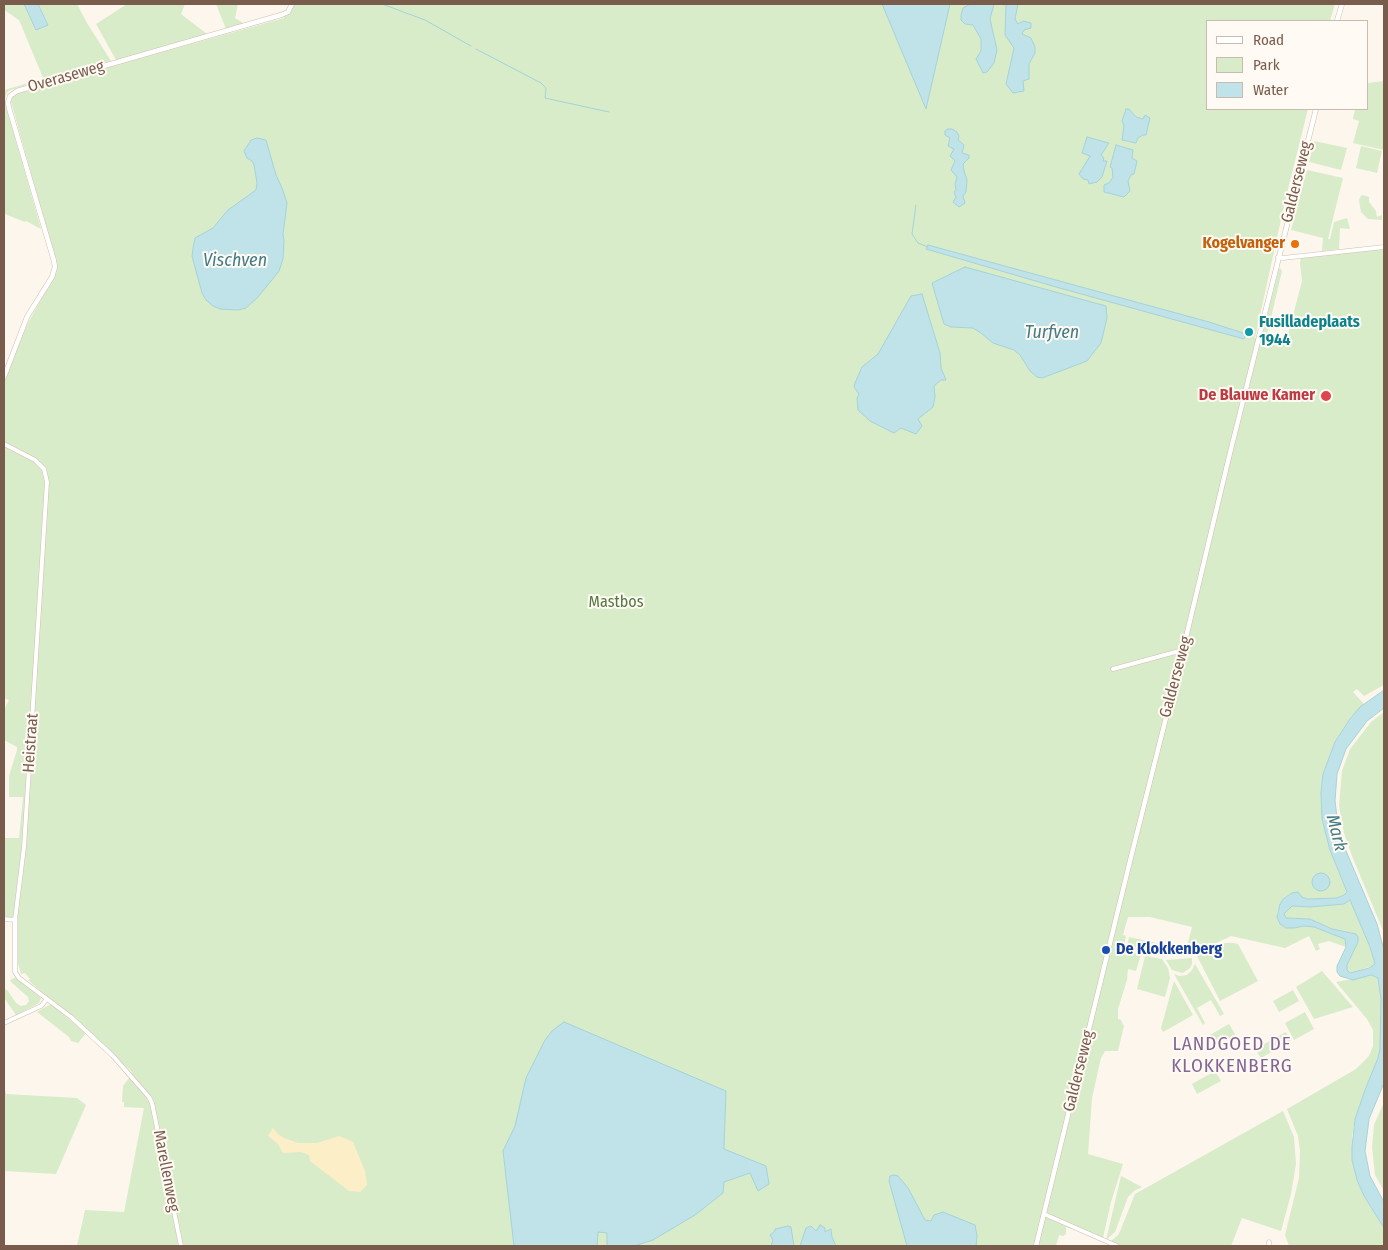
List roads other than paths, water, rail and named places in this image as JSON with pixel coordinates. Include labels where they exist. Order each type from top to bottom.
[{"type":"street","name":"Overaseweg","points":[[4,377],[28,317],[52,277],[55,267],[9,108],[10,96],[17,91],[281,15],[288,12],[292,4]]},
{"type":"street","points":[[1337,20],[1342,4]]},
{"type":"street","name":"Galderseweg","points":[[1036,1246],[1316,110]]},
{"type":"street","points":[[1278,257],[1384,247]]},
{"type":"street","name":"Heistraat","points":[[4,444],[36,460],[44,469],[47,482],[24,847],[15,920],[16,975],[47,1000]]},
{"type":"street","points":[[1113,669],[1183,650]]},
{"type":"street","points":[[4,919],[15,920]]},
{"type":"street","points":[[4,1023],[41,1006],[47,1000]]},
{"type":"street","name":"Marellenweg","points":[[47,1000],[71,1017],[113,1056],[149,1097],[152,1103],[181,1246]]},
{"type":"street","points":[[1044,1214],[1117,1246]]},
{"type":"water","points":[[24,4],[38,4],[48,25],[36,30]]},
{"type":"water","points":[[882,4],[950,4],[926,109],[908,66]]},
{"type":"water","points":[[970,4],[994,4],[990,19],[997,50],[994,63],[987,72],[983,73],[976,59],[981,51],[981,39],[973,25],[965,24],[961,20],[963,8]]},
{"type":"water","points":[[1006,4],[1018,4],[1015,19],[1018,24],[1023,21],[1031,23],[1031,28],[1024,30],[1022,34],[1031,38],[1035,47],[1035,53],[1029,64],[1029,79],[1023,81],[1024,91],[1013,93],[1006,84],[1014,48],[1005,35]]},
{"type":"water","points":[[1126,109],[1129,109],[1136,117],[1143,119],[1145,115],[1150,118],[1146,135],[1138,138],[1136,143],[1122,140],[1124,126],[1122,121]]},
{"type":"water","points":[[948,129],[957,132],[958,140],[964,145],[962,153],[969,155],[969,158],[963,164],[967,180],[966,192],[963,196],[965,203],[959,207],[953,202],[956,197],[954,192],[956,190],[957,177],[951,170],[955,161],[950,156],[954,149],[948,146],[950,138],[945,135],[945,131]]},
{"type":"water","points":[[1087,137],[1109,143],[1101,155],[1104,158],[1103,161],[1107,161],[1102,177],[1097,182],[1089,184],[1088,180],[1083,179],[1079,174],[1090,156],[1082,153]]},
{"type":"water","name":"Vischven","points":[[257,138],[266,140],[276,175],[287,203],[283,234],[283,259],[279,271],[258,297],[246,308],[238,310],[220,309],[206,300],[202,293],[192,256],[195,238],[213,228],[228,210],[256,190],[257,183],[254,165],[247,158],[244,151],[251,140]]},
{"type":"water","points":[[1116,145],[1133,150],[1132,158],[1137,161],[1134,174],[1131,175],[1128,181],[1130,191],[1124,197],[1104,192],[1104,185],[1109,183],[1113,177],[1112,168],[1110,167]]},
{"type":"water","points":[[928,245],[1209,322],[1246,334],[1244,339],[1056,287],[926,249]]},
{"type":"water","name":"Turfven","points":[[965,267],[1106,306],[1107,318],[1101,343],[1087,361],[1042,378],[1037,377],[1014,350],[993,343],[973,328],[951,327],[944,324],[932,283]]},
{"type":"water","points":[[922,294],[940,353],[941,368],[946,380],[941,380],[934,386],[935,397],[933,407],[918,419],[922,426],[916,434],[901,428],[894,433],[870,421],[858,410],[857,398],[859,394],[854,387],[862,367],[878,354],[911,296]]},
{"type":"water","name":"Mark","points":[[1384,690],[1384,708],[1367,721],[1346,749],[1337,774],[1335,801],[1338,825],[1346,851],[1377,924],[1384,950],[1384,1083],[1369,1119],[1365,1151],[1370,1176],[1384,1202],[1384,1228],[1364,1196],[1357,1180],[1352,1160],[1355,1119],[1380,1049],[1381,999],[1378,978],[1371,975],[1353,980],[1340,976],[1337,972],[1337,966],[1346,947],[1345,939],[1314,927],[1286,928],[1280,924],[1277,917],[1280,904],[1284,898],[1292,893],[1298,892],[1307,899],[1337,898],[1347,892],[1330,850],[1322,819],[1321,793],[1323,774],[1335,742],[1360,707]],"holes":[[[1350,900],[1370,947],[1375,964],[1369,968],[1350,973],[1347,970],[1347,965],[1358,942],[1356,934],[1332,929],[1310,919],[1286,918],[1284,914],[1292,906],[1310,907],[1344,904]]]},
{"type":"water","points":[[1321,873],[1327,876],[1330,882],[1327,888],[1321,891],[1315,888],[1312,882],[1315,876]]},
{"type":"water","points":[[564,1022],[726,1091],[724,1149],[766,1166],[769,1184],[758,1191],[750,1173],[724,1182],[723,1193],[695,1215],[653,1240],[634,1246],[607,1246],[607,1233],[598,1232],[597,1246],[514,1246],[503,1151],[515,1126],[526,1078],[545,1040],[553,1030]]},
{"type":"water","points":[[890,1176],[898,1176],[908,1188],[925,1220],[931,1221],[934,1215],[943,1212],[975,1225],[976,1246],[907,1246],[889,1181]]},
{"type":"water","points":[[820,1225],[825,1228],[825,1232],[831,1229],[836,1246],[800,1246],[806,1228],[811,1226],[816,1231]]},
{"type":"water","points":[[791,1227],[794,1246],[771,1246],[773,1240],[770,1235],[775,1229]]},
{"type":"waterway","points":[[382,4],[425,20],[471,46]]},
{"type":"waterway","points":[[476,49],[541,83],[546,88],[545,98],[609,112]]},
{"type":"waterway","points":[[916,205],[912,234],[918,243],[928,247]]},
{"type":"place","name":"Kogelvanger","points":[[1295,244]]},
{"type":"place","name":"Fusilladeplaats 1944","points":[[1249,332]]},
{"type":"place","name":"De Blauwe Kamer","points":[[1326,396]]},
{"type":"place","name":"De Klokkenberg","points":[[1106,950]]},
{"type":"district","name":"LANDGOED DE KLOKKENBERG","points":[[1232,1056]]},
{"type":"park label","name":"Mastbos","points":[[616,603]]}]
